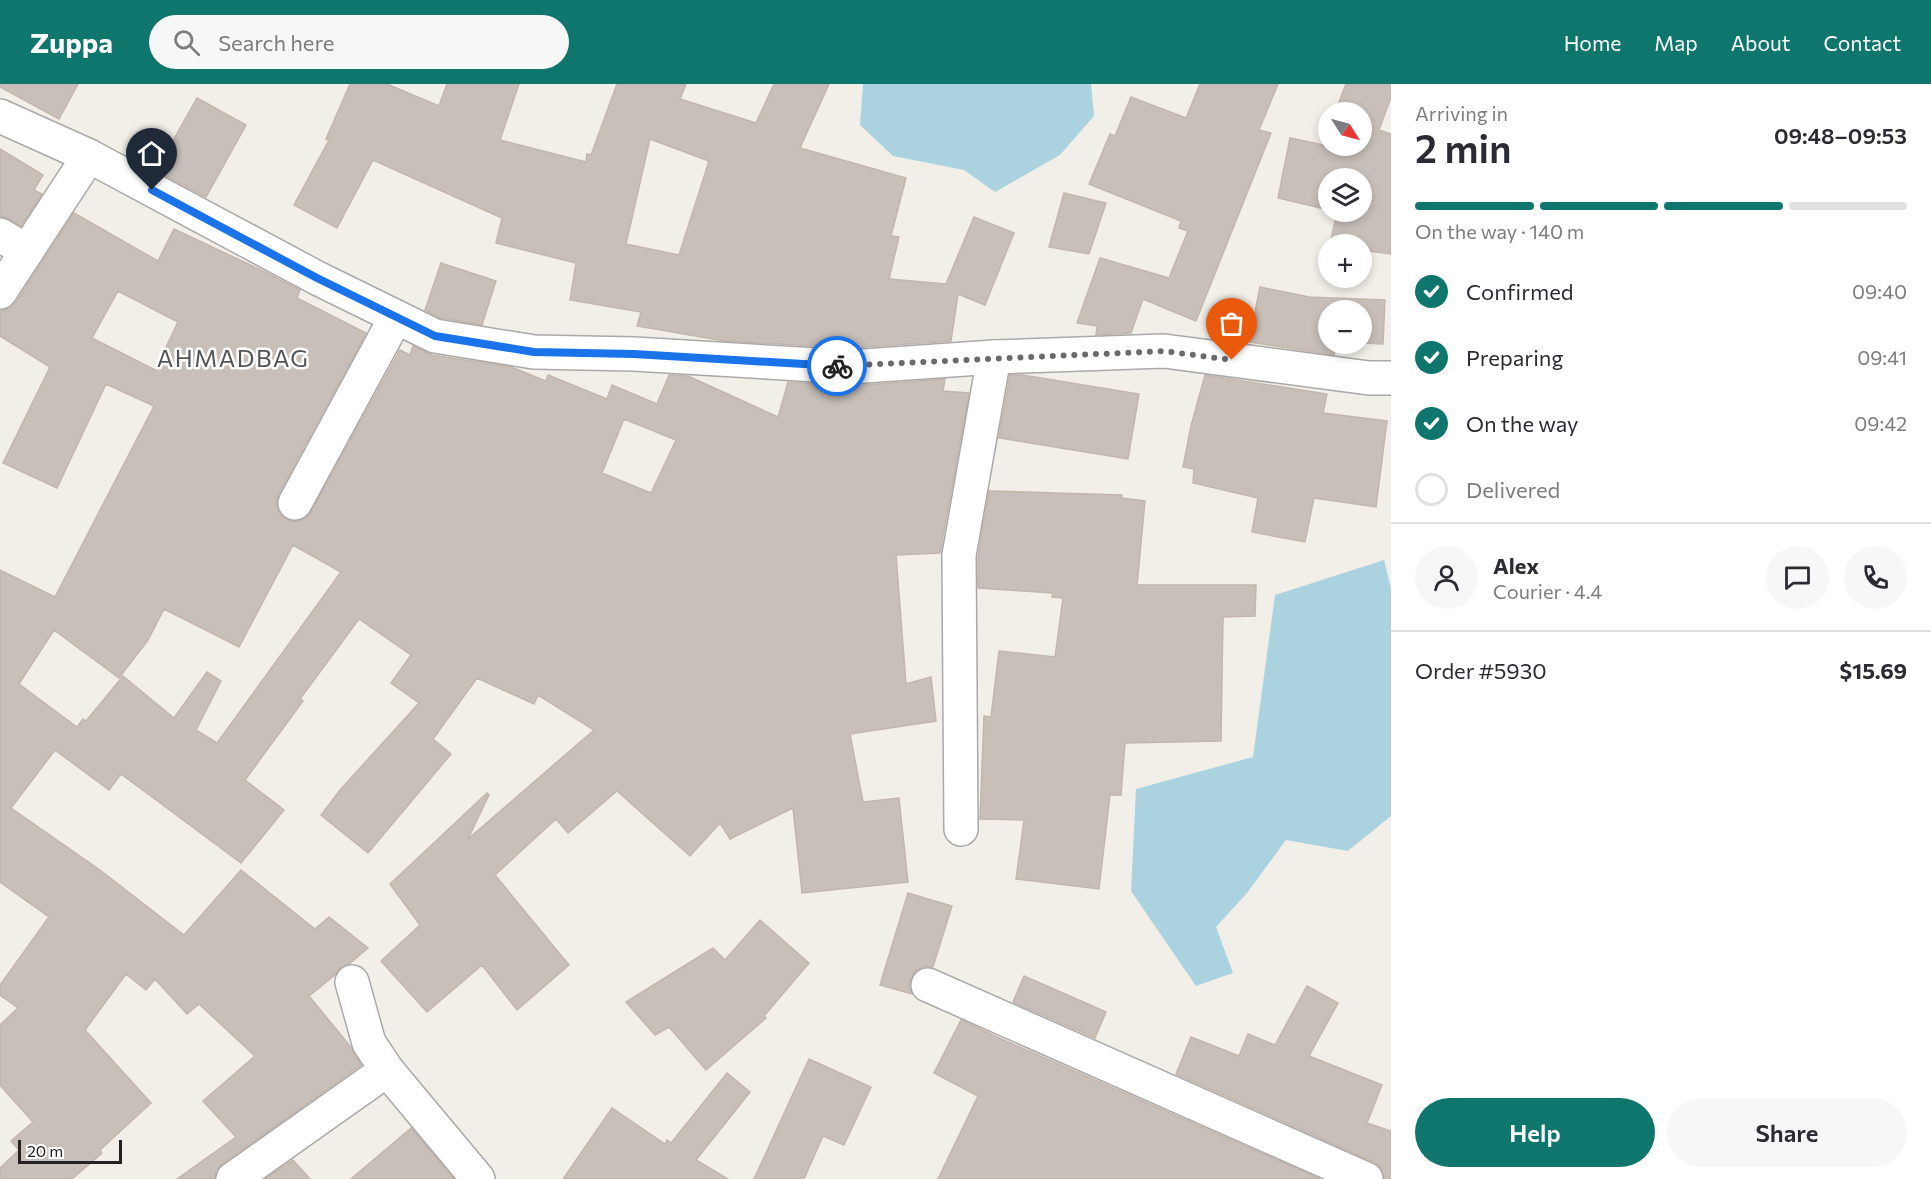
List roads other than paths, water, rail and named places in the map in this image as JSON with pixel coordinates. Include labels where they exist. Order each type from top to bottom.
[{"type":"street","points":[[0,116],[89,156],[317,278],[435,336],[534,352],[634,354],[850,367],[994,357],[1164,351],[1369,378],[1391,378]]},
{"type":"street","points":[[0,291],[13,243],[89,156]]},
{"type":"street","points":[[295,503],[396,317]]},
{"type":"street","points":[[961,829],[959,555],[994,357]]},
{"type":"street","points":[[352,982],[369,1043],[387,1070],[478,1179]]},
{"type":"street","points":[[928,985],[1366,1179]]},
{"type":"street","points":[[233,1179],[387,1070]]},
{"type":"water","points":[[863,84],[1091,84],[1094,116],[1060,155],[995,192],[964,170],[893,156],[860,125]]},
{"type":"water","points":[[1384,560],[1391,588],[1391,816],[1348,851],[1286,840],[1247,893],[1216,927],[1233,973],[1196,986],[1131,891],[1136,789],[1253,757],[1275,595]]},
{"type":"district","name":"AHMADBAG","points":[[233,359]]}]
